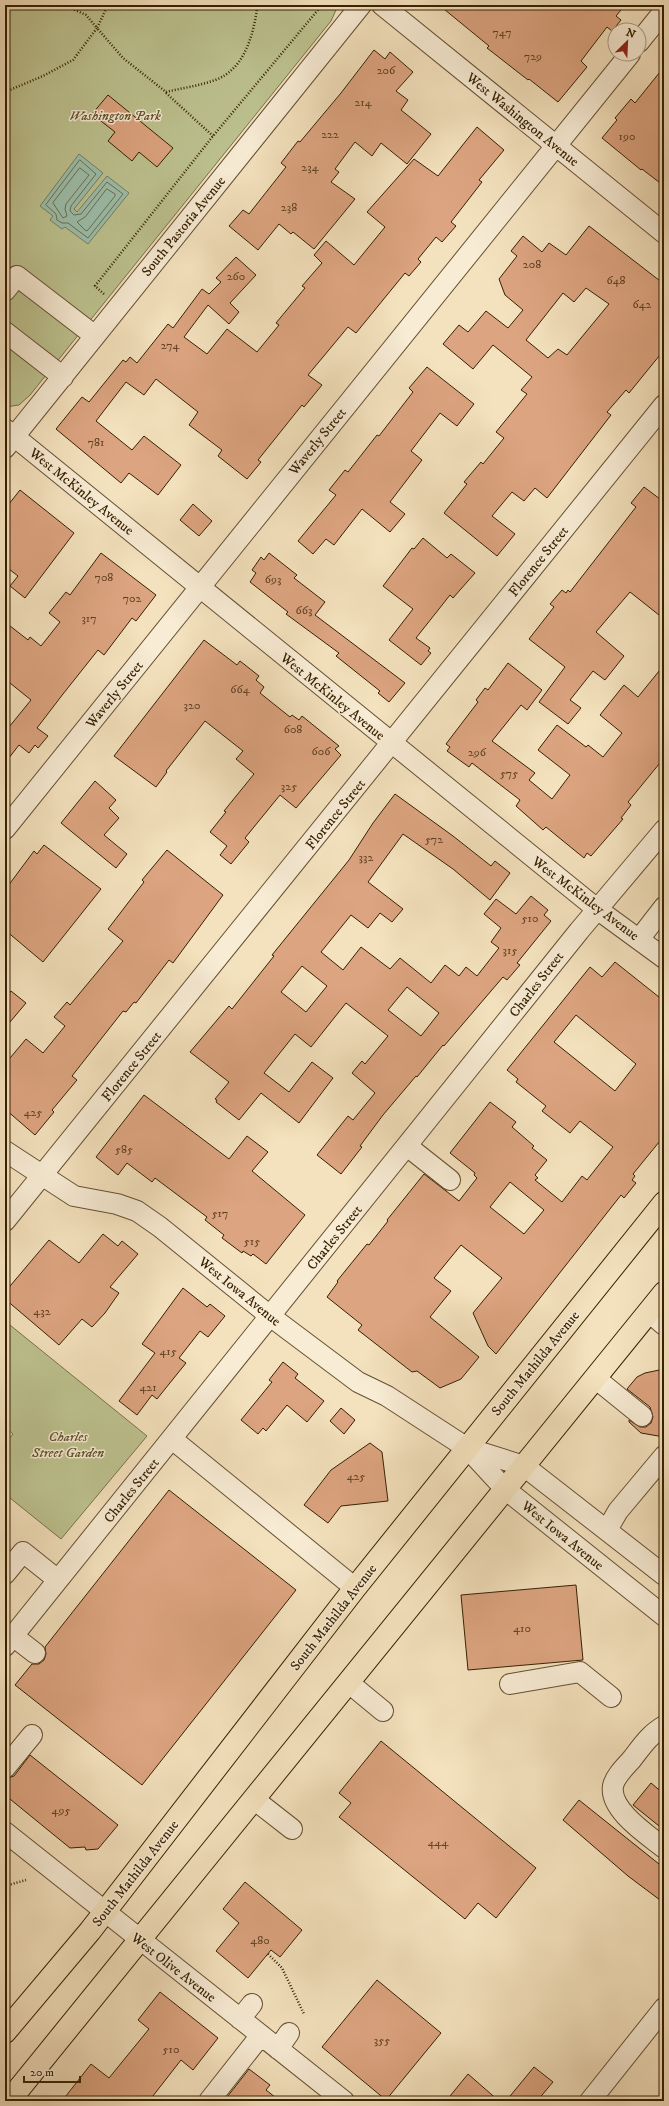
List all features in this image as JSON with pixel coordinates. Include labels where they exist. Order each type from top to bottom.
[{"type":"main road","name":"South Mathilda Avenue","points":[[5,2032],[105,1912],[355,1588],[664,1203]]},
{"type":"main road","points":[[9,2101],[139,1940],[255,1800],[348,1682],[595,1378],[656,1318],[664,1293]]},
{"type":"street","name":"South Pastoria Avenue","points":[[8,438],[63,376],[362,5]]},
{"type":"street","name":"West Washington Avenue","points":[[382,5],[664,233]]},
{"type":"street","points":[[647,32],[664,11]]},
{"type":"street","name":"Waverly Street","points":[[5,829],[624,62]]},
{"type":"street","points":[[5,291],[17,276],[95,336]]},
{"type":"street","points":[[5,332],[63,376]]},
{"type":"street","name":"Florence Street","points":[[5,1221],[664,405]]},
{"type":"street","name":"West McKinley Avenue","points":[[8,438],[200,587],[391,744],[597,909],[640,938],[664,958]]},
{"type":"street","name":"Charles Street","points":[[9,1641],[597,909],[664,830]]},
{"type":"street","points":[[640,938],[664,907]]},
{"type":"street","points":[[407,1146],[450,1180]]},
{"type":"street","name":"West Iowa Avenue","points":[[5,1151],[42,1177],[74,1196],[118,1204],[137,1211],[160,1227],[270,1316],[358,1382],[388,1396],[467,1448],[505,1489],[664,1616]]},
{"type":"street","points":[[595,1378],[642,1416]]},
{"type":"street","points":[[172,1439],[355,1588]]},
{"type":"street","name":"West Iowa Avenue","points":[[467,1448],[524,1466],[664,1575]]},
{"type":"street","points":[[607,1530],[618,1511],[664,1456]]},
{"type":"street","points":[[5,1574],[23,1552],[58,1580]]},
{"type":"street","points":[[9,1641],[35,1653]]},
{"type":"street","points":[[510,1684],[580,1672],[611,1697]]},
{"type":"street","points":[[348,1682],[383,1711]]},
{"type":"street","points":[[664,1726],[654,1732],[617,1778],[613,1787],[615,1800],[622,1813],[664,1848]]},
{"type":"street","points":[[5,1768],[32,1735]]},
{"type":"street","points":[[255,1800],[292,1829]]},
{"type":"street","name":"West Olive Avenue","points":[[5,1832],[139,1940],[261,2035],[284,2041],[344,2101]]},
{"type":"street","points":[[240,2019],[252,2004]]},
{"type":"street","points":[[590,2101],[664,2008]]},
{"type":"street","points":[[210,2101],[261,2035]]},
{"type":"path","points":[[64,5],[86,15],[124,58],[166,92],[213,136]]},
{"type":"path","points":[[5,92],[43,76],[73,60],[97,28],[108,5]]},
{"type":"path","points":[[254,5],[257,9]]},
{"type":"path","points":[[257,9],[300,5]]},
{"type":"path","points":[[106,296],[95,286],[213,136],[322,5]]},
{"type":"path","points":[[166,92],[216,80],[235,67],[248,47],[257,9]]},
{"type":"path","points":[[5,1886],[26,1880]]},
{"type":"path","points":[[268,1954],[282,1968],[304,2014]]},
{"type":"green space","name":"Washington Park","points":[[5,5],[337,5],[331,21],[30,395],[19,405],[5,407]]},
{"type":"green space","name":"Charles Street Garden","points":[[5,1321],[147,1436],[61,1539],[5,1494],[5,1444],[13,1434],[5,1427]]},
{"type":"water","points":[[79,154],[103,173],[74,209],[77,212],[107,176],[129,193],[88,244],[65,227],[62,229],[50,220],[53,216],[40,206]]},
{"type":"building","points":[[439,5],[625,5],[616,16],[621,20],[619,22],[607,22],[607,27],[581,61],[587,67],[558,102],[487,48],[489,46]]},
{"type":"building","points":[[374,50],[385,59],[390,52],[413,72],[396,91],[408,100],[401,110],[431,134],[407,164],[381,143],[372,156],[355,142],[335,169],[339,172],[331,182],[355,199],[314,249],[293,232],[291,234],[279,224],[258,250],[229,226],[243,210],[249,214],[286,167],[281,163],[298,141],[300,142],[341,93]]},
{"type":"building","points":[[664,67],[664,186],[642,169],[641,170],[602,138],[617,120],[615,118],[631,99],[635,103]]},
{"type":"building","points":[[108,95],[173,148],[157,167],[139,152],[132,161],[108,141],[115,132],[92,114]]},
{"type":"building","points":[[477,127],[504,150],[479,180],[482,182],[451,222],[456,226],[442,242],[436,237],[418,259],[421,262],[409,276],[405,273],[356,333],[348,327],[308,375],[322,385],[304,407],[302,405],[258,460],[261,462],[247,479],[218,456],[222,450],[189,425],[198,412],[156,379],[144,395],[126,382],[96,421],[132,450],[144,436],[181,465],[158,495],[129,473],[121,483],[56,429],[82,397],[89,402],[123,360],[126,362],[130,357],[137,363],[168,324],[173,328],[202,289],[209,294],[221,282],[216,278],[236,257],[256,275],[230,303],[239,312],[229,324],[208,305],[184,337],[207,354],[227,329],[257,352],[279,325],[276,323],[305,288],[302,286],[322,263],[314,255],[326,241],[354,265],[385,227],[367,212],[414,159],[438,176]]},
{"type":"building","points":[[589,226],[664,284],[664,350],[629,393],[626,390],[607,412],[611,415],[547,498],[535,488],[524,501],[512,492],[492,516],[515,534],[497,556],[444,513],[467,484],[464,482],[481,462],[483,464],[504,438],[496,432],[527,394],[521,390],[532,377],[493,345],[473,369],[443,344],[459,325],[468,332],[486,311],[508,328],[523,310],[505,295],[499,279],[517,256],[511,251],[523,236],[542,252],[549,243],[566,255]],"holes":[[[586,288],[609,304],[567,355],[558,349],[548,358],[526,340],[563,293],[574,302]]]},
{"type":"building","points":[[427,367],[474,404],[457,426],[440,413],[411,451],[422,460],[390,502],[405,514],[390,532],[362,509],[334,545],[326,539],[313,554],[298,541],[336,495],[329,490],[345,470],[348,472],[377,435],[379,436],[413,392],[409,388]]},
{"type":"building","points":[[644,487],[664,502],[664,619],[630,592],[596,632],[624,656],[605,680],[593,671],[570,700],[581,708],[568,724],[539,702],[565,667],[529,639],[554,607],[550,604],[562,590],[566,593],[568,590],[570,592],[636,507],[631,503]]},
{"type":"building","points":[[20,490],[74,533],[25,598],[10,586],[18,576],[5,566],[5,509]]},
{"type":"building","points":[[193,504],[212,521],[199,536],[180,520]]},
{"type":"building","points":[[423,538],[447,558],[451,554],[475,573],[453,598],[450,595],[416,638],[430,648],[428,651],[431,653],[421,665],[389,640],[413,609],[383,586],[412,548],[414,549]]},
{"type":"building","points":[[101,553],[156,595],[136,621],[132,618],[104,655],[98,650],[63,694],[37,728],[48,736],[38,748],[35,745],[29,753],[19,745],[5,763],[5,732],[31,700],[5,679],[5,622],[28,640],[30,637],[41,646],[60,622],[49,613],[66,592],[70,595]]},
{"type":"building","points":[[269,553],[297,575],[294,578],[325,602],[315,615],[405,683],[389,702],[378,693],[380,691],[336,656],[339,653],[286,614],[288,612],[250,582],[256,573],[252,570],[261,557],[264,560]]},
{"type":"building","points":[[204,640],[237,665],[240,661],[259,676],[256,680],[264,687],[260,693],[290,717],[292,715],[299,720],[302,716],[339,746],[335,749],[341,755],[296,808],[280,795],[245,838],[249,842],[231,864],[220,855],[227,846],[210,832],[226,812],[224,811],[254,774],[236,759],[243,751],[205,721],[166,771],[167,772],[156,787],[114,756]]},
{"type":"building","points":[[508,663],[542,690],[527,710],[521,705],[492,741],[535,773],[529,780],[552,799],[570,775],[538,750],[557,725],[586,747],[588,745],[603,757],[622,733],[600,715],[624,685],[638,697],[664,665],[664,758],[628,802],[631,805],[621,818],[623,819],[591,856],[587,853],[584,858],[546,827],[543,830],[516,806],[520,800],[472,763],[469,767],[447,751],[450,747],[446,744],[478,702],[476,700],[485,688],[488,690]]},
{"type":"building","points":[[95,781],[116,800],[109,808],[119,818],[104,835],[127,854],[116,868],[61,823]]},
{"type":"building","points":[[395,794],[491,866],[495,861],[510,873],[490,900],[453,869],[403,834],[368,882],[403,909],[392,922],[380,913],[368,928],[351,915],[321,952],[343,970],[361,947],[390,969],[400,958],[431,983],[445,965],[459,976],[466,967],[477,976],[499,948],[491,942],[501,928],[484,914],[496,899],[516,914],[531,896],[548,910],[544,915],[551,921],[517,963],[520,965],[507,980],[503,977],[383,1115],[360,1146],[362,1147],[341,1174],[317,1155],[348,1116],[353,1120],[375,1093],[352,1073],[362,1061],[365,1064],[388,1036],[346,1003],[311,1047],[295,1034],[264,1073],[289,1092],[312,1062],[333,1078],[299,1123],[261,1093],[239,1120],[216,1102],[217,1100],[215,1099],[229,1082],[190,1052],[229,1006],[232,1009],[274,956],[272,955],[349,860],[373,823]],"holes":[[[302,966],[327,986],[306,1012],[281,992]],[[407,987],[439,1013],[421,1036],[388,1010]]]},
{"type":"building","points":[[44,845],[101,889],[43,962],[5,930],[5,890],[34,851],[37,854]]},
{"type":"building","points":[[167,850],[223,895],[173,963],[169,960],[136,1003],[134,1002],[126,1012],[123,1011],[72,1076],[77,1080],[52,1110],[54,1112],[35,1135],[5,1109],[5,1064],[26,1039],[43,1053],[65,1026],[54,1017],[67,1002],[70,1005],[123,941],[108,929],[144,882],[142,880]]},
{"type":"building","points":[[615,962],[664,1001],[664,1136],[633,1174],[635,1176],[632,1180],[636,1183],[624,1198],[621,1195],[496,1354],[488,1346],[473,1313],[502,1278],[461,1245],[434,1278],[451,1291],[430,1317],[479,1357],[461,1379],[440,1388],[417,1371],[412,1372],[358,1330],[362,1325],[327,1297],[338,1282],[337,1281],[367,1244],[369,1245],[424,1174],[459,1201],[477,1178],[474,1175],[475,1173],[450,1153],[490,1102],[516,1122],[512,1127],[534,1146],[532,1148],[547,1160],[535,1175],[538,1178],[535,1180],[562,1202],[582,1176],[587,1180],[613,1147],[580,1121],[570,1133],[542,1111],[546,1106],[516,1082],[518,1079],[507,1070],[590,967],[602,977]],"holes":[[[576,1015],[636,1064],[615,1091],[554,1042]],[[510,1182],[544,1210],[524,1234],[490,1207]]]},
{"type":"building","points":[[11,991],[26,1003],[5,1028],[5,999]]},
{"type":"building","points":[[144,1095],[229,1159],[247,1136],[268,1152],[252,1171],[305,1215],[266,1264],[253,1254],[251,1256],[243,1251],[242,1253],[222,1238],[224,1235],[205,1220],[207,1217],[155,1178],[152,1182],[127,1163],[118,1175],[96,1157]]},
{"type":"building","points":[[103,1234],[118,1246],[122,1241],[138,1254],[110,1287],[119,1293],[105,1313],[92,1327],[82,1319],[59,1345],[5,1299],[5,1292],[49,1240],[79,1263]]},
{"type":"building","points":[[183,1288],[207,1307],[210,1304],[225,1316],[208,1337],[200,1331],[179,1358],[186,1363],[157,1399],[152,1395],[137,1415],[119,1401],[155,1353],[142,1344]]},
{"type":"building","points":[[283,1362],[298,1374],[295,1378],[324,1401],[307,1422],[287,1405],[266,1431],[263,1428],[258,1434],[241,1420],[272,1382],[269,1380]]},
{"type":"building","points":[[664,1369],[664,1437],[641,1433],[629,1422],[629,1420],[640,1427],[646,1427],[651,1423],[653,1417],[650,1407],[627,1389],[637,1377],[645,1373]]},
{"type":"building","points":[[341,1408],[355,1420],[344,1434],[330,1421]]},
{"type":"building","points":[[370,1443],[382,1452],[388,1501],[341,1506],[328,1523],[304,1505],[331,1470]]},
{"type":"building","points":[[169,1490],[296,1590],[142,1785],[15,1685],[32,1664],[39,1664],[44,1660],[46,1654],[45,1647]]},
{"type":"building","points":[[576,1585],[583,1660],[468,1670],[461,1595]]},
{"type":"building","points":[[381,1741],[536,1868],[496,1918],[478,1903],[465,1919],[339,1817],[351,1803],[339,1793]]},
{"type":"building","points":[[30,1755],[118,1825],[98,1849],[86,1850],[85,1847],[70,1848],[5,1795],[5,1779],[14,1776]]},
{"type":"building","points":[[651,1783],[664,1794],[664,1830],[633,1805]]},
{"type":"building","points":[[579,1800],[664,1868],[664,1903],[628,1876],[563,1820]]},
{"type":"building","points":[[245,1882],[302,1930],[280,1957],[271,1950],[248,1978],[216,1951],[239,1923],[223,1909]]},
{"type":"building","points":[[377,1980],[441,2033],[386,2100],[322,2047]]},
{"type":"building","points":[[160,1992],[218,2038],[193,2070],[181,2060],[149,2101],[62,2101],[91,2064],[109,2078],[149,2029],[138,2020]]},
{"type":"building","points":[[534,2067],[553,2082],[537,2101],[506,2101]]},
{"type":"building","points":[[249,2069],[270,2085],[266,2090],[280,2101],[224,2101]]},
{"type":"building","points":[[468,2074],[499,2101],[446,2101]]}]
